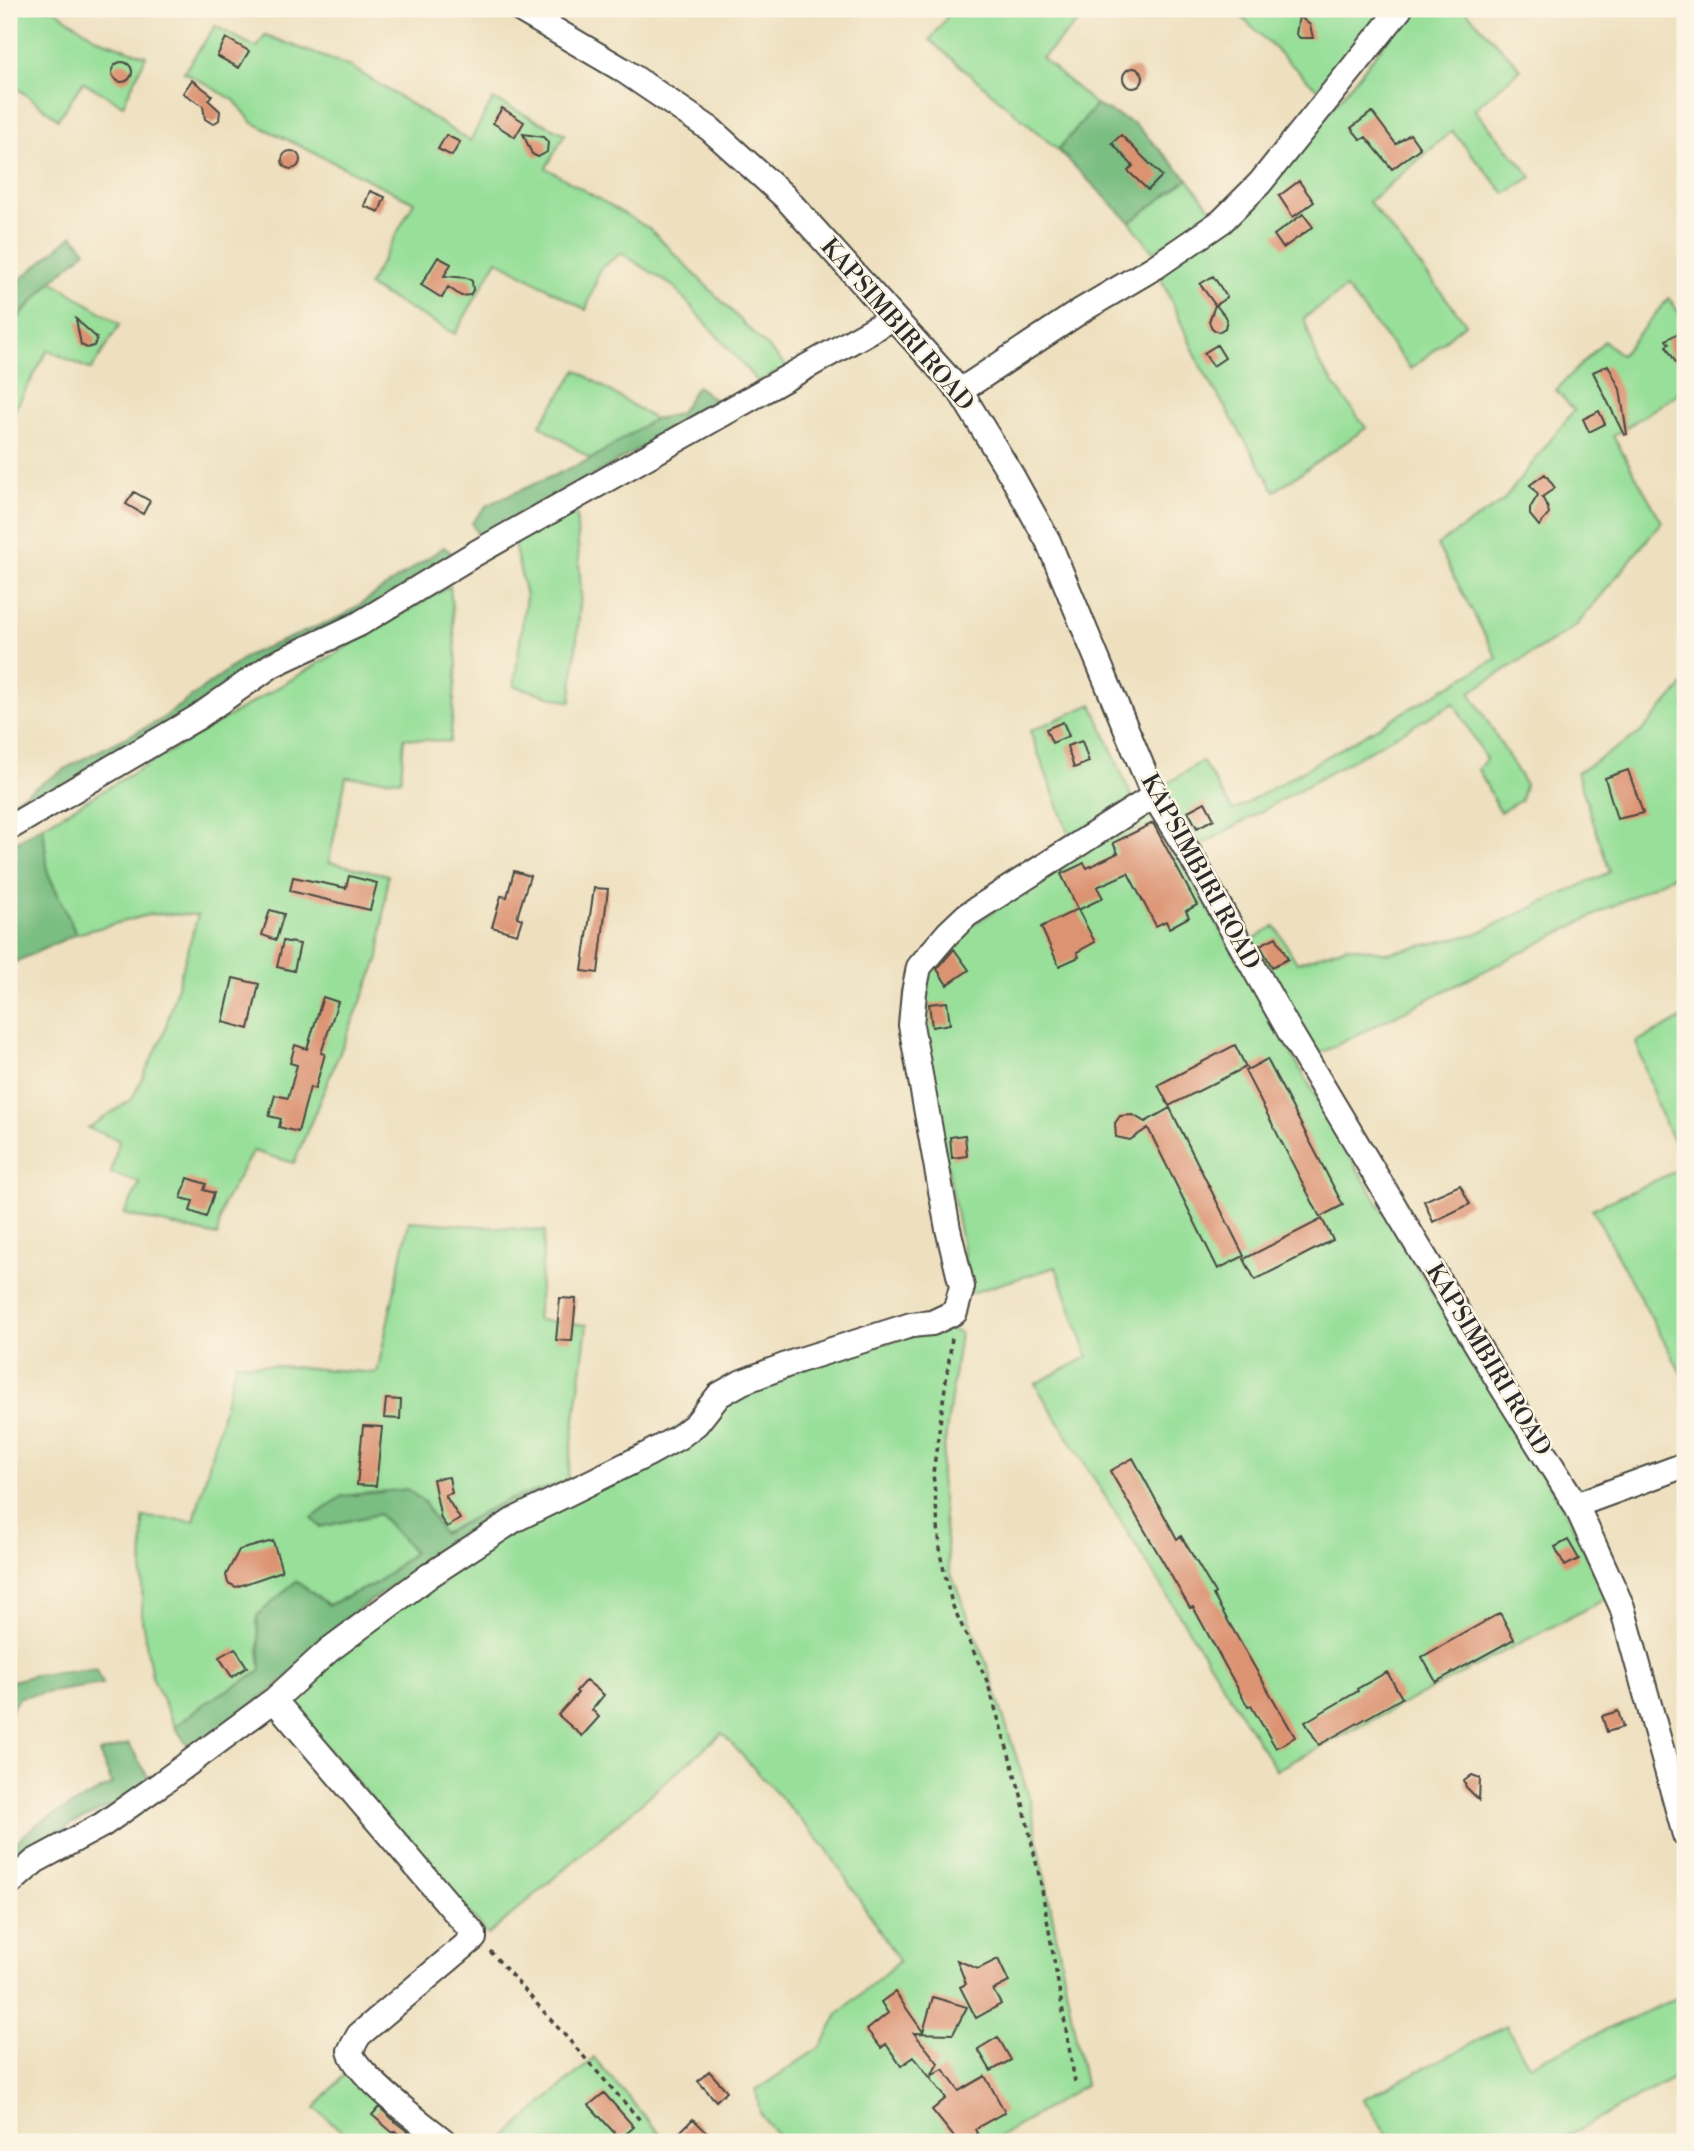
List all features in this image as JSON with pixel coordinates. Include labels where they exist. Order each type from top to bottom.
[{"type":"street","name":"KAPSIMBIRI ROAD","points":[[519,9],[623,70],[710,129],[784,196],[960,391],[1013,476],[1048,541],[1154,796],[1290,1032],[1576,1505],[1622,1607],[1685,1835]]},
{"type":"street","points":[[960,391],[1082,310],[1155,267],[1222,221],[1260,183],[1400,9]]},
{"type":"street","points":[[9,828],[198,717],[272,665],[359,624],[488,546],[893,318]]},
{"type":"street","points":[[9,1884],[35,1861],[102,1825],[274,1700],[329,1650],[430,1575],[514,1520],[679,1437],[696,1424],[719,1395],[742,1382],[797,1361],[911,1325],[932,1323],[956,1312],[962,1287],[948,1229],[911,1025],[919,967],[931,950],[967,915],[1154,796]]},
{"type":"street","points":[[1576,1505],[1685,1465]]},
{"type":"street","points":[[274,1700],[474,1934],[474,1938],[359,2035],[350,2051],[359,2067],[372,2080],[445,2142]]},
{"type":"path","points":[[956,1312],[933,1473],[941,1558],[953,1604],[987,1681],[1021,1795],[1041,1884],[1075,2082]]},
{"type":"path","points":[[474,1934],[640,2120]]},
{"type":"green space","points":[[9,9],[53,9],[96,38],[146,56],[123,105],[83,82],[58,119],[9,82]]},
{"type":"green space","points":[[953,9],[1091,9],[1042,58],[1096,105],[1058,150],[930,40]]},
{"type":"green space","points":[[1233,9],[1386,9],[1317,89]]},
{"type":"green space","points":[[1412,9],[1464,9],[1521,69],[1474,109],[1532,177],[1505,194],[1452,131],[1369,202],[1466,323],[1411,369],[1346,288],[1304,318],[1319,363],[1366,428],[1275,491],[1201,367],[1159,274],[1273,182]]},
{"type":"green space","points":[[215,26],[257,48],[265,35],[351,67],[470,141],[493,99],[565,134],[546,168],[650,229],[787,367],[758,382],[674,287],[621,253],[600,269],[586,310],[497,260],[455,334],[368,286],[414,202],[253,123],[234,100],[184,72]]},
{"type":"green space","points":[[1096,105],[1135,124],[1188,179],[1130,222],[1058,150]]},
{"type":"green space","points":[[1188,179],[1213,212],[1153,252],[1130,222]]},
{"type":"green space","points":[[73,235],[86,251],[52,281],[9,328],[9,289]]},
{"type":"green space","points":[[52,281],[120,324],[91,370],[48,350],[9,420],[9,328]]},
{"type":"green space","points":[[1669,298],[1685,322],[1685,389],[1613,436],[1662,522],[1576,626],[1470,692],[1525,784],[1521,800],[1500,812],[1478,769],[1486,759],[1454,703],[1196,848],[1161,788],[1202,761],[1233,811],[1497,658],[1437,545],[1503,501],[1574,410],[1556,390],[1604,341],[1621,355]]},
{"type":"green space","points":[[577,370],[654,419],[591,459],[540,425]]},
{"type":"green space","points":[[697,386],[719,403],[480,540],[472,523],[487,505],[591,459],[654,419],[679,414]]},
{"type":"green space","points":[[576,510],[581,594],[571,702],[514,686],[526,596],[514,544]]},
{"type":"green space","points":[[444,547],[455,556],[201,710],[9,817],[9,803],[77,762],[159,721],[248,655],[343,616]]},
{"type":"green space","points":[[450,586],[457,665],[450,742],[404,738],[401,780],[346,777],[329,862],[388,875],[379,958],[294,1163],[253,1151],[223,1204],[217,1236],[124,1214],[140,1183],[111,1173],[119,1140],[88,1128],[132,1099],[163,1036],[198,915],[152,914],[76,934],[48,873],[43,826]]},
{"type":"green space","points":[[1685,683],[1685,870],[1317,1055],[1252,940],[1275,926],[1297,963],[1347,946],[1388,953],[1475,934],[1610,872],[1577,773],[1640,733]]},
{"type":"green space","points":[[1092,704],[1132,798],[1070,838],[1030,731]]},
{"type":"green space","points":[[1151,808],[1358,1170],[1566,1512],[1607,1598],[1276,1770],[1035,1384],[1088,1357],[1056,1267],[971,1293],[923,1031],[921,985],[954,937]]},
{"type":"green space","points":[[43,826],[48,873],[76,934],[9,965],[9,846]]},
{"type":"green space","points":[[1685,1017],[1685,1165],[1659,1111],[1636,1042]]},
{"type":"green space","points":[[1685,1167],[1685,1380],[1592,1209]]},
{"type":"green space","points":[[409,1221],[545,1231],[537,1320],[587,1325],[567,1482],[505,1501],[442,1534],[424,1502],[313,1518],[320,1527],[379,1514],[414,1552],[378,1582],[329,1605],[296,1582],[257,1616],[261,1671],[205,1703],[175,1727],[152,1677],[142,1620],[143,1517],[194,1521],[236,1363],[377,1373]]},
{"type":"green space","points":[[945,1328],[960,1333],[940,1478],[949,1568],[986,1662],[1030,1800],[1085,2085],[991,2142],[782,2142],[760,2113],[756,2090],[822,2046],[838,2014],[899,1961],[826,1848],[722,1733],[488,1935],[286,1700],[338,1652],[477,1552],[726,1398],[834,1356]]},
{"type":"green space","points":[[567,1482],[451,1546],[345,1619],[276,1688],[190,1749],[175,1727],[205,1703],[261,1671],[257,1616],[296,1581],[329,1605],[378,1582],[414,1552],[379,1514],[320,1527],[312,1518],[342,1496],[407,1489],[424,1502],[443,1534],[505,1501]]},
{"type":"green space","points":[[96,1669],[103,1684],[19,1697],[9,1713],[9,1682],[34,1675]]},
{"type":"green space","points":[[129,1744],[149,1778],[121,1802],[73,1823],[17,1866],[9,1868],[9,1848],[38,1823],[112,1784],[99,1753]]},
{"type":"green space","points":[[1685,1994],[1685,2072],[1556,2142],[1392,2142],[1363,2099],[1506,2026],[1529,2065]]},
{"type":"green space","points":[[594,2058],[667,2142],[499,2142]]},
{"type":"green space","points":[[350,2068],[431,2142],[354,2142],[315,2108]]},
{"type":"building","points":[[1299,16],[1310,25],[1313,38],[1300,38],[1296,34]]},
{"type":"building","points":[[226,38],[249,51],[239,68],[217,56]]},
{"type":"building","points":[[122,62],[129,65],[132,72],[129,79],[122,82],[115,79],[112,72],[115,65]]},
{"type":"building","points":[[1133,68],[1140,71],[1143,78],[1140,85],[1133,88],[1126,85],[1123,78],[1126,71]]},
{"type":"building","points":[[192,80],[212,95],[208,100],[220,111],[219,120],[213,124],[205,119],[203,106],[183,93]]},
{"type":"building","points":[[502,108],[524,122],[515,137],[493,123]]},
{"type":"building","points":[[1372,112],[1396,144],[1410,134],[1420,148],[1392,169],[1366,137],[1361,140],[1351,128]]},
{"type":"building","points":[[523,134],[543,137],[548,142],[547,152],[538,157],[532,154]]},
{"type":"building","points":[[446,135],[460,142],[452,156],[438,149]]},
{"type":"building","points":[[1121,135],[1162,176],[1148,190],[1128,171],[1133,166],[1112,143]]},
{"type":"building","points":[[291,151],[297,154],[300,160],[297,166],[291,169],[285,166],[282,160],[285,154]]},
{"type":"building","points":[[1299,181],[1314,202],[1293,217],[1279,196]]},
{"type":"building","points":[[370,191],[385,197],[379,212],[364,206]]},
{"type":"building","points":[[1303,214],[1313,227],[1283,248],[1274,235]]},
{"type":"building","points":[[438,257],[451,264],[444,276],[472,281],[473,290],[470,295],[461,296],[448,287],[442,298],[421,285]]},
{"type":"building","points":[[1213,276],[1227,297],[1216,305],[1227,319],[1225,328],[1218,332],[1209,322],[1215,305],[1200,284]]},
{"type":"building","points":[[76,319],[97,338],[94,346],[87,348],[81,345]]},
{"type":"building","points":[[1685,329],[1685,378],[1666,346],[1669,344],[1666,340]]},
{"type":"building","points":[[1217,345],[1225,358],[1213,366],[1204,353]]},
{"type":"building","points":[[1608,365],[1620,389],[1627,434],[1624,435],[1593,372]]},
{"type":"building","points":[[1599,411],[1605,424],[1589,432],[1583,419]]},
{"type":"building","points":[[1545,474],[1555,488],[1542,497],[1549,514],[1539,526],[1530,515],[1530,508],[1538,495],[1530,485]]},
{"type":"building","points":[[134,492],[150,501],[143,514],[126,504]]},
{"type":"building","points":[[1063,722],[1069,736],[1052,743],[1046,729]]},
{"type":"building","points":[[1082,741],[1089,762],[1074,768],[1067,746]]},
{"type":"building","points":[[1628,770],[1643,813],[1617,819],[1605,778]]},
{"type":"building","points":[[1205,802],[1214,819],[1197,828],[1188,811]]},
{"type":"building","points":[[1153,823],[1197,905],[1186,911],[1189,917],[1169,928],[1166,921],[1156,926],[1128,873],[1097,887],[1103,898],[1078,910],[1095,942],[1077,952],[1079,957],[1059,966],[1041,927],[1078,909],[1061,874],[1084,863],[1087,868],[1118,853],[1113,843]]},
{"type":"building","points":[[514,871],[530,876],[517,917],[522,919],[517,934],[492,927],[501,896],[507,897]]},
{"type":"building","points":[[349,876],[377,883],[370,910],[290,891],[293,877],[346,888]]},
{"type":"building","points":[[594,888],[608,889],[598,973],[582,971]]},
{"type":"building","points":[[270,910],[284,914],[276,940],[262,935]]},
{"type":"building","points":[[1276,937],[1288,959],[1272,967],[1260,945]]},
{"type":"building","points":[[283,941],[300,944],[294,971],[277,967]]},
{"type":"building","points":[[954,949],[969,970],[947,985],[937,969]]},
{"type":"building","points":[[233,978],[259,984],[249,1029],[223,1022]]},
{"type":"building","points":[[323,997],[338,1002],[321,1053],[325,1054],[315,1089],[310,1087],[298,1132],[279,1127],[281,1119],[269,1116],[275,1095],[288,1098],[297,1065],[290,1063],[295,1045],[307,1049]]},
{"type":"building","points":[[947,1002],[950,1024],[932,1027],[929,1004]]},
{"type":"building","points":[[1235,1045],[1246,1067],[1169,1106],[1158,1085]]},
{"type":"building","points":[[1267,1059],[1343,1205],[1320,1217],[1245,1071]]},
{"type":"building","points":[[1170,1108],[1244,1256],[1218,1269],[1148,1128],[1130,1140],[1116,1137],[1115,1123],[1120,1116],[1133,1115],[1145,1122]]},
{"type":"building","points":[[965,1135],[967,1156],[952,1158],[950,1137]]},
{"type":"building","points":[[188,1178],[206,1184],[204,1190],[214,1193],[206,1217],[190,1211],[193,1201],[181,1198]]},
{"type":"building","points":[[1460,1185],[1470,1204],[1433,1222],[1424,1201]]},
{"type":"building","points":[[1322,1219],[1333,1240],[1255,1280],[1244,1259]]},
{"type":"building","points":[[560,1298],[576,1299],[572,1341],[556,1340]]},
{"type":"building","points":[[386,1399],[401,1400],[400,1419],[384,1418]]},
{"type":"building","points":[[363,1426],[382,1427],[376,1486],[357,1485]]},
{"type":"building","points":[[1133,1458],[1177,1539],[1181,1536],[1215,1593],[1213,1595],[1295,1737],[1276,1748],[1251,1706],[1248,1707],[1193,1607],[1190,1608],[1110,1471]]},
{"type":"building","points":[[449,1477],[452,1493],[445,1495],[460,1519],[447,1527],[441,1519],[433,1479]]},
{"type":"building","points":[[1568,1540],[1579,1559],[1565,1566],[1555,1547]]},
{"type":"building","points":[[273,1541],[282,1571],[236,1587],[228,1583],[226,1575],[239,1550]]},
{"type":"building","points":[[1500,1613],[1514,1639],[1436,1682],[1422,1657]]},
{"type":"building","points":[[235,1648],[247,1667],[232,1677],[219,1657]]},
{"type":"building","points":[[1387,1672],[1402,1698],[1319,1745],[1305,1722]]},
{"type":"building","points":[[586,1680],[604,1695],[592,1710],[599,1717],[582,1736],[558,1715]]},
{"type":"building","points":[[1618,1711],[1623,1727],[1607,1732],[1602,1716]]},
{"type":"building","points":[[1472,1775],[1480,1778],[1479,1800],[1466,1787],[1464,1781]]},
{"type":"building","points":[[998,1959],[1009,1982],[993,1990],[1001,2004],[976,2018],[960,1987],[966,1984],[957,1960],[978,1969]]},
{"type":"building","points":[[895,1992],[923,2032],[933,1997],[967,2007],[953,2034],[914,2033],[938,2063],[931,2076],[943,2069],[959,2091],[985,2076],[1005,2112],[975,2129],[981,2142],[958,2142],[932,2110],[946,2098],[914,2057],[901,2066],[886,2044],[881,2048],[867,2030],[888,2013],[881,2002]]},
{"type":"building","points":[[998,2037],[1011,2060],[991,2071],[978,2049]]},
{"type":"building","points":[[709,2071],[727,2091],[716,2101],[698,2081]]},
{"type":"building","points":[[604,2093],[634,2127],[620,2139],[589,2105]]},
{"type":"building","points":[[379,2107],[421,2142],[407,2142],[395,2131],[393,2133],[372,2115]]},
{"type":"building","points":[[693,2119],[717,2142],[690,2142],[680,2132]]}]
